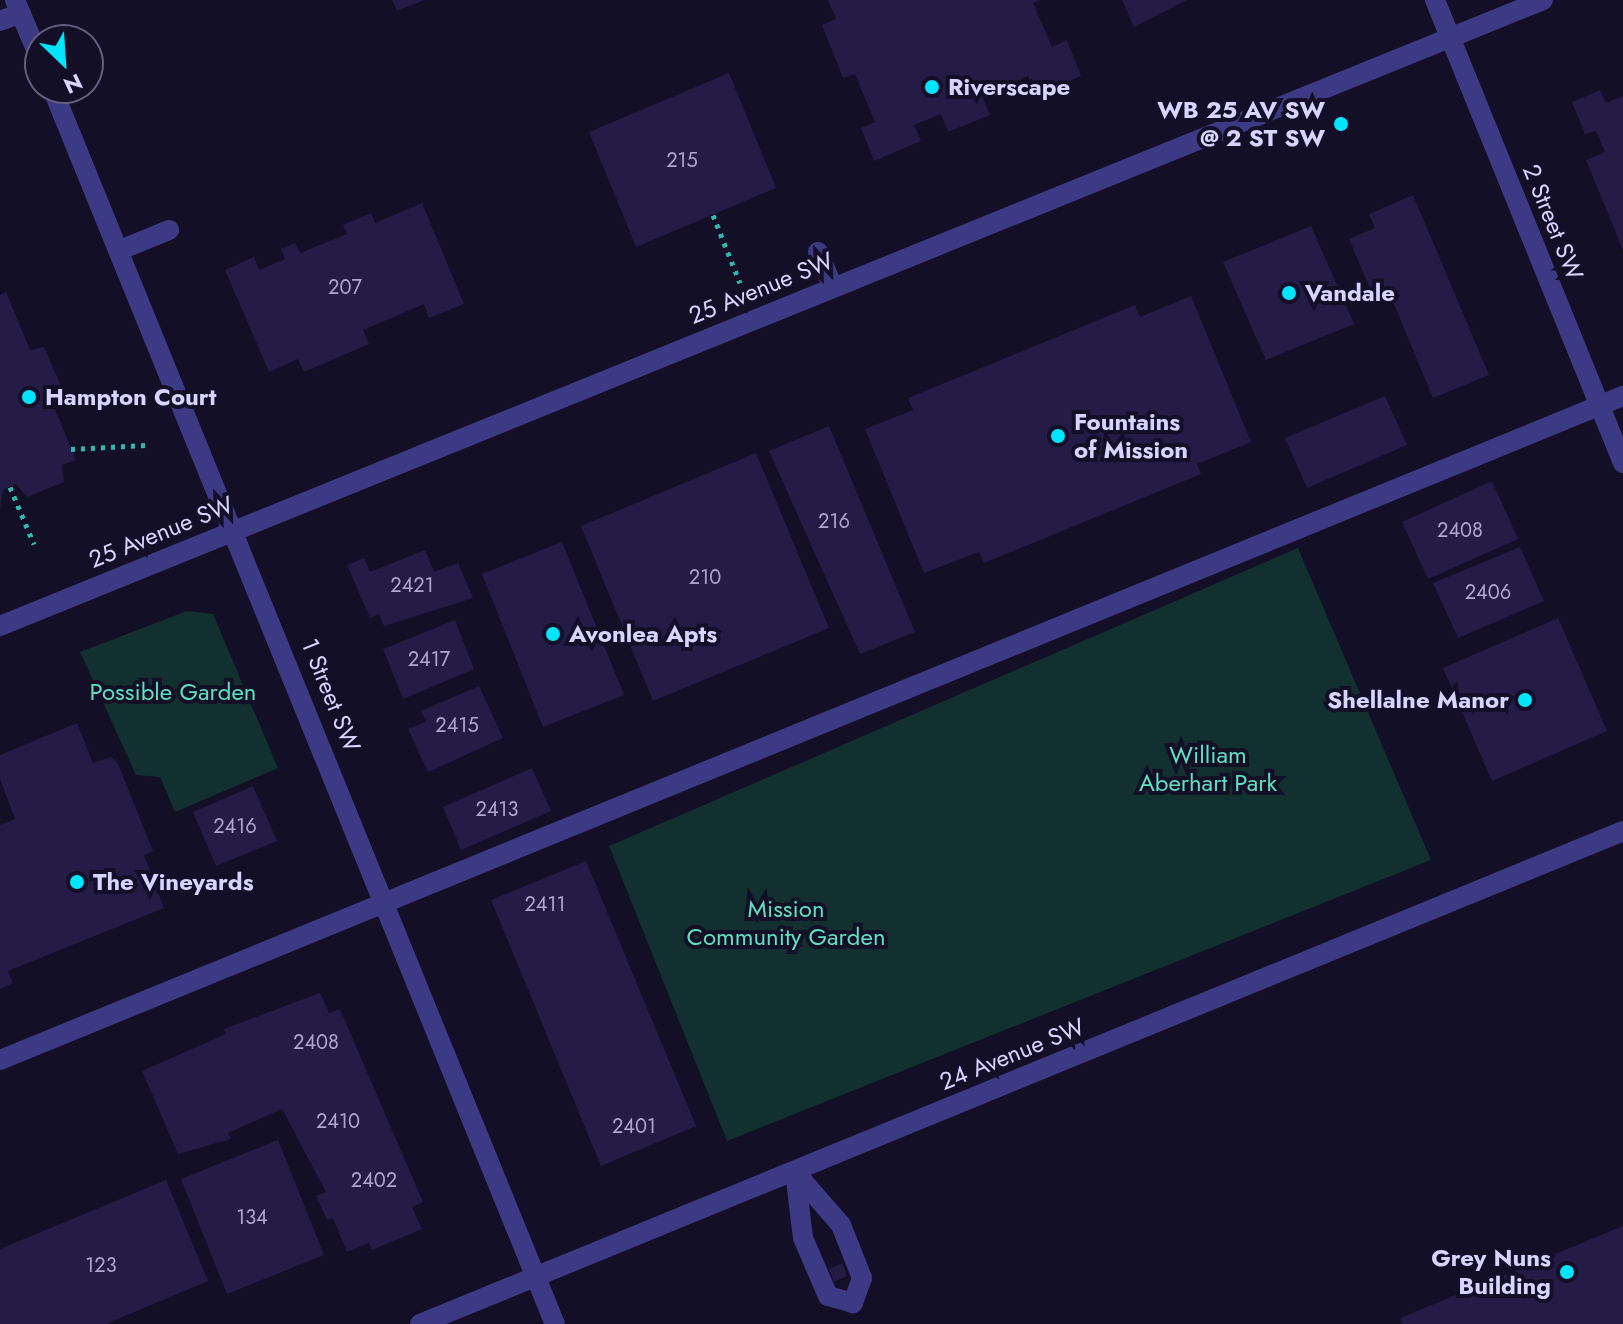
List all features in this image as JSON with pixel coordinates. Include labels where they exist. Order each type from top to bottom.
[{"type":"street","name":"2 Street SW","points":[[1435,0],[1623,463]]},
{"type":"street","name":"25 Avenue SW","points":[[0,626],[1543,0]]},
{"type":"street","points":[[0,21],[18,6]]},
{"type":"street","name":"1 Street SW","points":[[59,104],[236,528],[555,1324]]},
{"type":"street","points":[[120,250],[169,230]]},
{"type":"street","points":[[818,252],[833,287]]},
{"type":"street","points":[[0,1060],[1623,396]]},
{"type":"street","name":"24 Avenue SW","points":[[420,1324],[1623,831]]},
{"type":"street","points":[[795,1172],[841,1225],[862,1278],[853,1303],[828,1296],[803,1238],[795,1172]]},
{"type":"path","points":[[713,215],[740,283]]},
{"type":"path","points":[[71,449],[146,445]]},
{"type":"path","points":[[10,487],[34,544]]},
{"type":"green space","name":"William Aberhart Park","points":[[1298,548],[1431,860],[727,1141],[609,846]]},
{"type":"green space","name":"Possible Garden","points":[[187,611],[213,614],[278,768],[175,812],[160,777],[136,775],[80,652]]},
{"type":"building","points":[[392,0],[424,0],[397,11]]},
{"type":"building","name":"Riverscape","points":[[828,0],[1040,0],[1033,3],[1052,47],[1067,40],[1081,76],[1036,95],[1028,76],[982,96],[990,115],[948,132],[941,114],[914,125],[921,141],[874,161],[861,128],[875,122],[855,74],[843,78],[822,25],[836,19]]},
{"type":"building","points":[[1122,0],[1187,0],[1134,27]]},
{"type":"building","points":[[729,73],[776,188],[636,247],[589,132]]},
{"type":"building","points":[[1600,90],[1606,103],[1623,96],[1623,250],[1586,160],[1605,152],[1596,131],[1585,134],[1572,102]]},
{"type":"building","points":[[1413,195],[1489,375],[1433,398],[1389,292],[1374,298],[1349,239],[1375,228],[1369,214]]},
{"type":"building","points":[[422,203],[464,304],[429,318],[424,304],[363,330],[369,344],[304,372],[298,359],[269,372],[225,270],[254,257],[259,270],[285,259],[281,249],[295,243],[300,253],[347,234],[343,225],[371,213],[375,223]]},
{"type":"building","name":"Vandale","points":[[1311,226],[1354,324],[1266,360],[1223,262]]},
{"type":"building","name":"Hampton Court","points":[[6,292],[30,350],[44,347],[64,393],[52,402],[76,460],[62,465],[64,482],[27,497],[16,484],[3,490],[0,509],[0,295]]},
{"type":"building","name":"Fountains of Mission","points":[[1191,296],[1251,442],[1197,464],[1201,474],[984,563],[979,552],[924,573],[865,429],[913,410],[908,398],[1135,305],[1140,317]]},
{"type":"building","points":[[1385,396],[1407,445],[1307,488],[1285,438]]},
{"type":"building","points":[[829,426],[915,632],[860,654],[769,451]]},
{"type":"building","points":[[756,453],[829,628],[653,701],[581,526]]},
{"type":"building","points":[[1492,481],[1518,539],[1428,579],[1402,522]]},
{"type":"building","name":"Avonlea Apts","points":[[562,542],[624,695],[543,727],[482,574]]},
{"type":"building","points":[[1520,547],[1544,601],[1458,638],[1433,583]]},
{"type":"building","points":[[425,550],[434,572],[458,563],[473,598],[384,626],[379,614],[370,618],[347,565],[364,558],[370,572]]},
{"type":"building","name":"Shellalne Manor","points":[[1558,618],[1607,731],[1492,781],[1443,668]]},
{"type":"building","points":[[455,620],[474,669],[403,699],[383,649]]},
{"type":"building","points":[[479,686],[503,738],[428,772],[408,729],[426,722],[421,711]]},
{"type":"building","name":"The Vineyards","points":[[77,723],[93,763],[111,757],[118,764],[153,851],[144,855],[164,908],[8,971],[13,983],[0,989],[0,825],[15,819],[0,779],[0,755]]},
{"type":"building","points":[[532,768],[551,811],[461,850],[443,807]]},
{"type":"building","points":[[253,786],[277,841],[216,866],[193,812]]},
{"type":"building","points":[[586,861],[696,1126],[601,1166],[491,900]]},
{"type":"building","points":[[320,993],[329,1013],[340,1009],[423,1202],[412,1207],[422,1229],[372,1250],[369,1243],[347,1252],[333,1218],[327,1220],[316,1196],[326,1192],[282,1109],[228,1133],[231,1139],[178,1154],[142,1071],[226,1034],[224,1029]]},
{"type":"building","points":[[278,1140],[324,1255],[227,1294],[181,1179]]},
{"type":"building","points":[[166,1180],[208,1281],[106,1324],[0,1324],[0,1249]]},
{"type":"building","name":"Grey Nuns Building","points":[[1623,1226],[1623,1324],[1403,1324],[1400,1318]]},
{"type":"building","points":[[842,1263],[847,1276],[834,1282],[829,1269]]},
{"type":"place","name":"Riverscape","points":[[932,87]]},
{"type":"place","name":"WB 25 AV SW @ 2 ST SW","points":[[1341,124]]},
{"type":"place","name":"Vandale","points":[[1289,293]]},
{"type":"place","name":"Hampton Court","points":[[29,397]]},
{"type":"place","name":"Fountains of Mission","points":[[1058,436]]},
{"type":"place","name":"Avonlea Apts","points":[[553,634]]},
{"type":"place","name":"Shellalne Manor","points":[[1525,700]]},
{"type":"place","name":"The Vineyards","points":[[77,882]]},
{"type":"place","name":"Grey Nuns Building","points":[[1567,1272]]},
{"type":"park label","name":"Mission Community Garden","points":[[786,923]]}]
